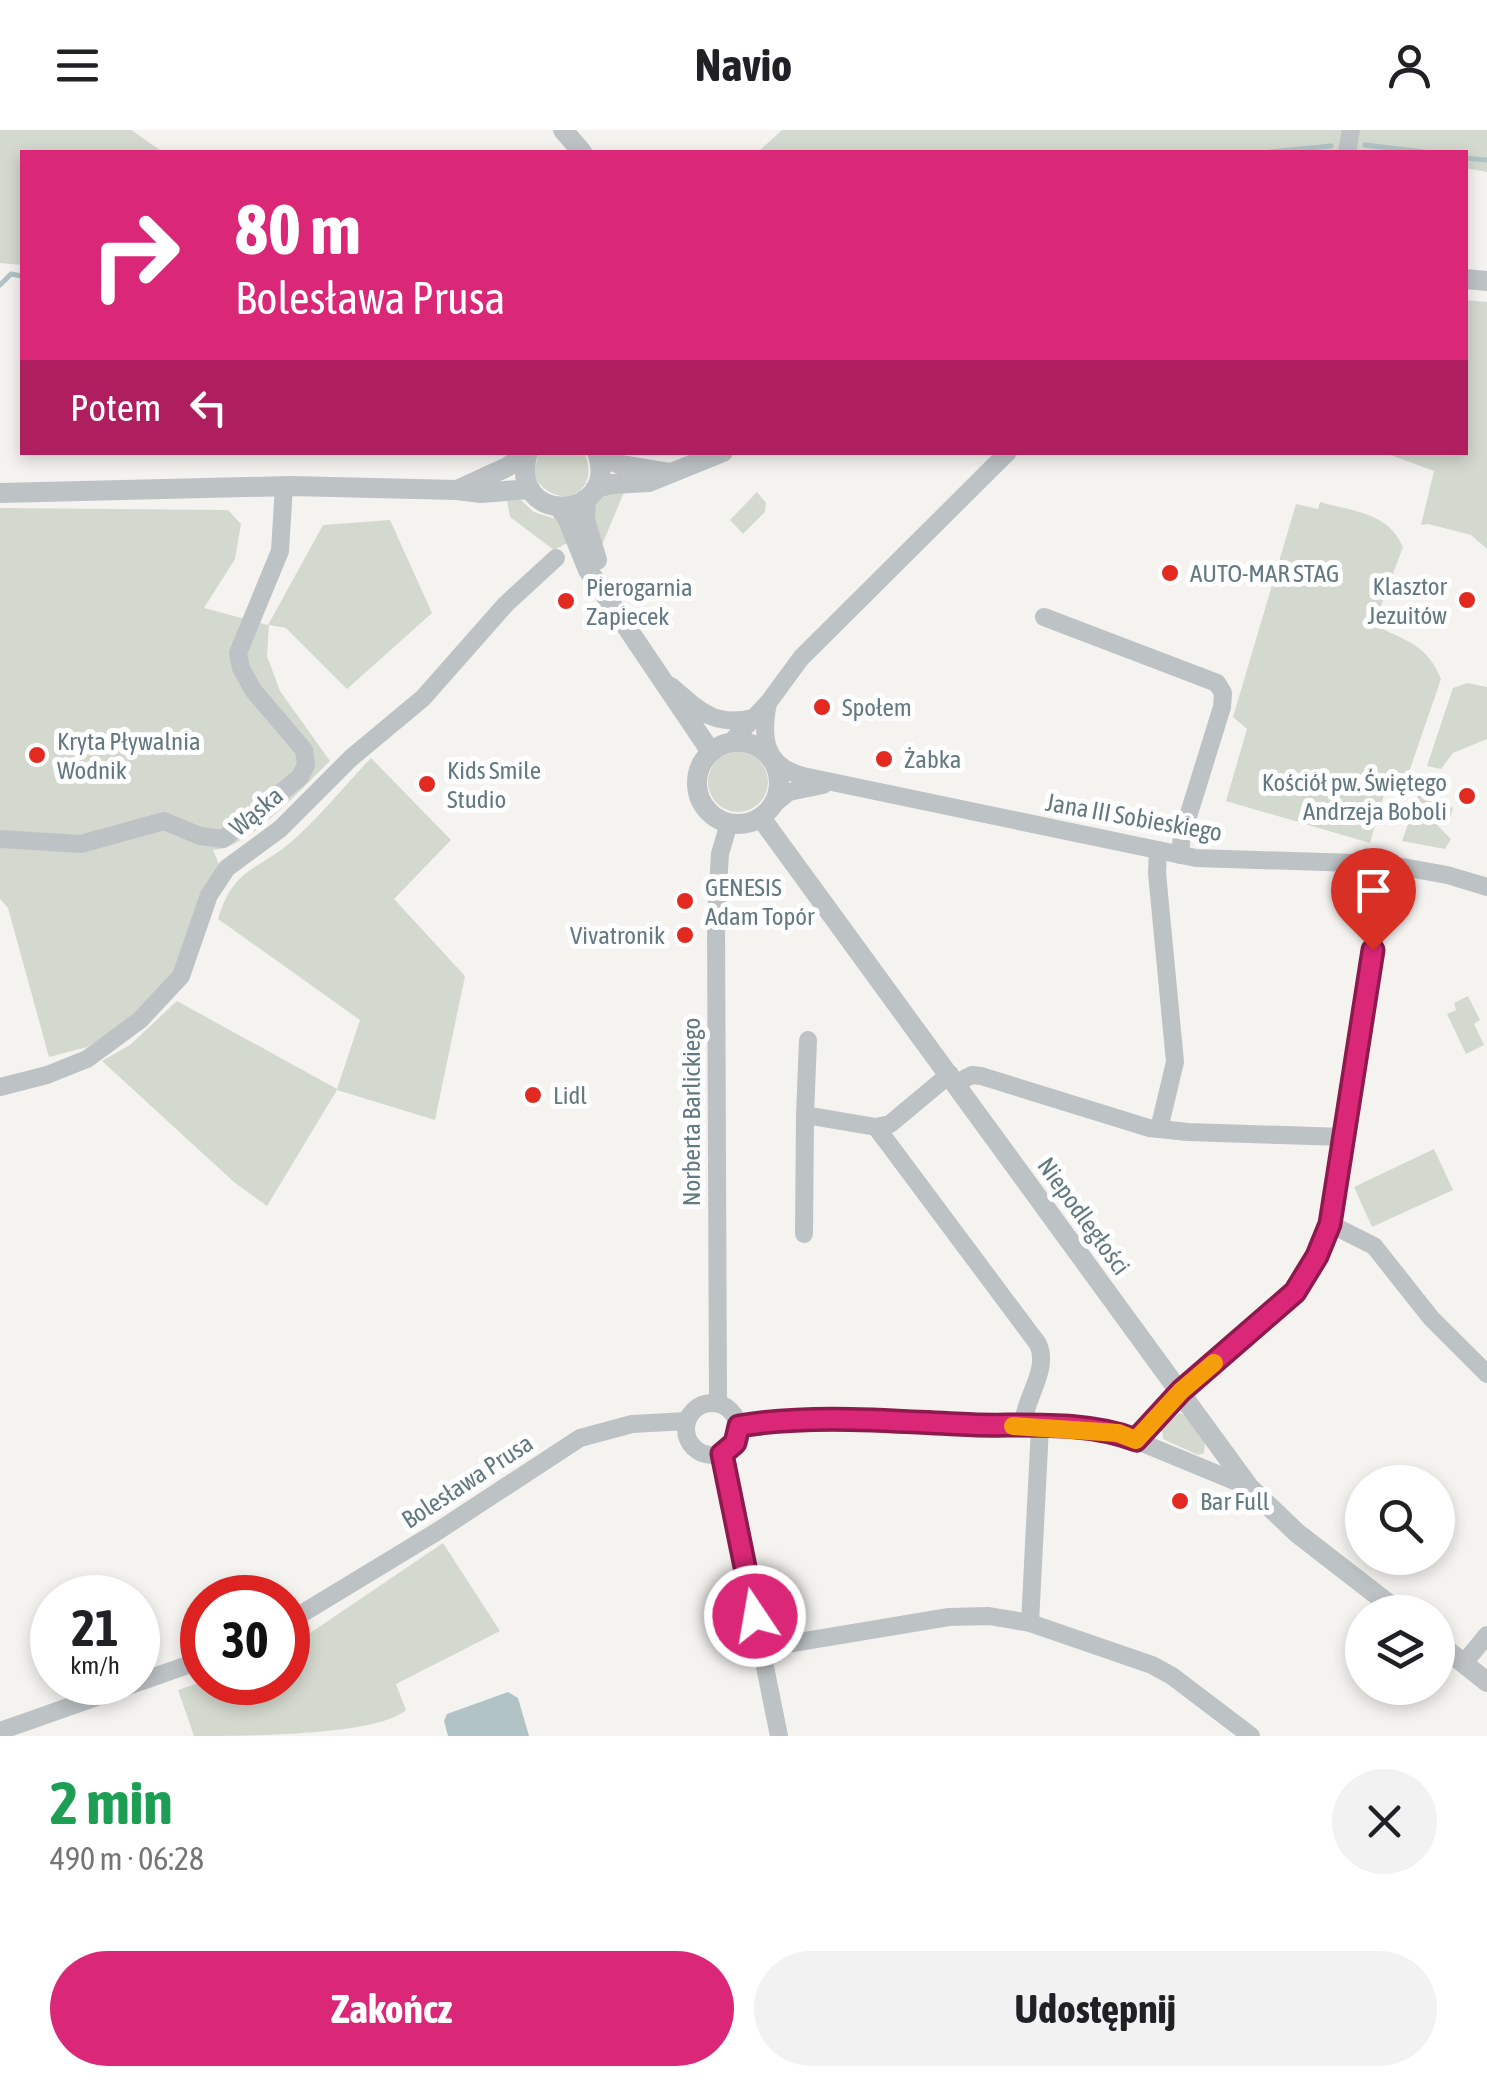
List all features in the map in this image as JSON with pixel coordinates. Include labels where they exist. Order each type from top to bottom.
[{"type":"street","points":[[562,130],[580,150]]},
{"type":"street","points":[[457,490],[525,455]]},
{"type":"street","points":[[527,455],[524,466],[530,490],[537,498],[559,508],[567,518],[588,570],[711,752]]},
{"type":"street","points":[[598,455],[601,467],[585,520],[602,586]]},
{"type":"street","points":[[600,455],[622,465],[671,472]]},
{"type":"street","points":[[559,508],[612,484],[649,482],[715,455]]},
{"type":"street","points":[[768,703],[762,730],[780,784],[767,811],[742,824],[729,823],[714,816],[698,792],[700,769],[711,752],[731,742],[768,703],[801,658],[1005,455]]},
{"type":"street","points":[[0,493],[284,486],[481,493],[530,490]]},
{"type":"street","points":[[0,839],[81,844],[164,821],[200,836],[224,838],[300,776],[306,765],[304,750],[253,690],[238,653],[280,551],[284,486]]},
{"type":"street","name":"Wąska","points":[[0,1088],[87,1059],[140,1020],[181,976],[210,895],[233,864],[280,829],[351,758],[423,698],[506,604],[556,558]]},
{"type":"street","points":[[1044,617],[1217,683],[1223,693],[1180,855]]},
{"type":"street","points":[[663,680],[718,721],[753,718]]},
{"type":"street","points":[[731,742],[746,742],[771,757]]},
{"type":"street","name":"Jana III Sobieskiego","points":[[771,757],[793,774],[834,784],[1180,855],[1386,864],[1487,887]]},
{"type":"street","name":"Jana III Sobieskiego","points":[[767,811],[789,792],[834,784]]},
{"type":"street","name":"Niepodległości","points":[[767,811],[953,1079],[1249,1487],[1297,1533],[1377,1595]]},
{"type":"street","name":"Norberta Barlickiego","points":[[718,1403],[716,918],[720,854],[729,823]]},
{"type":"street","points":[[224,838],[233,864]]},
{"type":"street","points":[[1158,850],[1175,1062],[1159,1129]]},
{"type":"street","points":[[1136,1440],[1181,1391],[1295,1292],[1317,1256],[1330,1224],[1386,864]]},
{"type":"street","points":[[804,1234],[808,1040]]},
{"type":"street","points":[[805,1115],[876,1128],[900,1117],[953,1079],[972,1075],[1159,1129],[1344,1137]]},
{"type":"street","points":[[876,1128],[1038,1344],[1043,1356],[1023,1412],[1031,1426],[1030,1623]]},
{"type":"street","points":[[1330,1224],[1374,1246],[1430,1318],[1487,1374]]},
{"type":"street","points":[[718,1403],[732,1411],[739,1426],[735,1443],[722,1454],[705,1455],[691,1446],[687,1421],[702,1404],[718,1403]]},
{"type":"street","points":[[739,1426],[824,1420],[1031,1426],[1118,1433],[1249,1487]]},
{"type":"street","name":"Bolesława Prusa","points":[[310,1609],[580,1438],[632,1424],[687,1421]]},
{"type":"street","points":[[722,1454],[779,1736]]},
{"type":"street","points":[[762,1648],[949,1617],[989,1616],[1030,1623],[1152,1665],[1251,1736]]},
{"type":"street","points":[[1464,1663],[1487,1635]]},
{"type":"street","points":[[1455,1656],[1487,1682]]},
{"type":"street","points":[[0,1731],[180,1668]]},
{"type":"shaded area","points":[[0,130],[131,130],[160,150],[20,150],[20,265],[0,263]]},
{"type":"shaded area","points":[[782,130],[1487,130],[1487,172],[1468,169],[1468,150],[760,150]]},
{"type":"shaded area","points":[[1468,300],[1487,302],[1487,549],[1471,535],[1421,525],[1434,471],[1390,455],[1468,455]]},
{"type":"shaded area","points":[[538,455],[585,455],[588,467],[583,487],[565,496],[543,487],[533,475]]},
{"type":"shaded area","points":[[625,490],[599,552],[590,512],[598,499]]},
{"type":"shaded area","points":[[757,492],[766,503],[765,512],[743,534],[730,520]]},
{"type":"shaded area","points":[[506,494],[520,499],[534,512],[556,519],[571,541],[554,550],[510,517]]},
{"type":"shaded area","points":[[1320,502],[1369,515],[1397,535],[1403,547],[1374,625],[1422,651],[1441,679],[1408,775],[1391,771],[1370,843],[1226,801],[1247,729],[1233,717],[1296,504],[1318,509]]},
{"type":"shaded area","points":[[0,508],[228,510],[241,524],[235,559],[204,608],[268,625],[323,525],[390,520],[432,613],[347,689],[286,628],[269,625],[267,656],[280,691],[330,761],[259,828],[227,847],[213,850],[219,864],[173,972],[127,1021],[87,1047],[49,1057],[8,908],[0,899]]},
{"type":"shaded area","points":[[1467,683],[1487,687],[1487,739],[1453,753],[1441,769],[1427,766],[1453,688]]},
{"type":"shaded area","points":[[738,752],[759,761],[768,782],[759,803],[738,812],[717,803],[708,782],[717,761]]},
{"type":"shaded area","points":[[371,758],[451,840],[394,899],[465,976],[435,1120],[337,1090],[267,1206],[235,1183],[102,1061],[130,1045],[177,1001],[337,1089],[360,1020],[218,919],[238,881],[301,833]]},
{"type":"shaded area","points":[[1423,780],[1439,785],[1436,801],[1453,808],[1450,818],[1438,826],[1451,839],[1445,849],[1402,841]]},
{"type":"shaded area","points":[[1468,996],[1480,1020],[1474,1024],[1484,1045],[1466,1054],[1447,1014],[1456,1010],[1454,1003]]},
{"type":"shaded area","points":[[1434,1149],[1453,1190],[1372,1227],[1354,1187]]},
{"type":"shaded area","points":[[1180,1413],[1205,1442],[1204,1453],[1198,1455],[1163,1439],[1162,1427]]},
{"type":"shaded area","points":[[443,1543],[500,1631],[396,1684],[406,1710],[390,1719],[339,1730],[194,1736],[183,1705],[310,1705],[310,1633]]},
{"type":"shaded area","points":[[508,1692],[518,1698],[529,1736],[448,1736],[444,1721],[447,1714]]},
{"type":"waterway","points":[[1365,145],[1407,150]]},
{"type":"waterway","points":[[1290,150],[1331,146]]},
{"type":"waterway","points":[[1468,158],[1487,160]]},
{"type":"waterway","points":[[0,285],[11,274],[20,276]]},
{"type":"slow traffic","points":[[1013,1426],[1118,1433],[1136,1440],[1181,1391],[1214,1363]]},
{"type":"place","name":"AUTO-MAR STAG","points":[[1170,573]]},
{"type":"place","name":"Klasztor Jezuitów","points":[[1467,600]]},
{"type":"place","name":"Pierogarnia Zapiecek","points":[[566,601]]},
{"type":"place","name":"Społem","points":[[822,707]]},
{"type":"place","name":"Kryta Pływalnia Wodnik","points":[[37,755]]},
{"type":"place","name":"Żabka","points":[[884,759]]},
{"type":"place","name":"Kids Smile Studio","points":[[427,784]]},
{"type":"place","name":"Kościół pw. Świętego Andrzeja Boboli","points":[[1467,796]]},
{"type":"place","name":"GENESIS Adam Topór","points":[[685,901]]},
{"type":"place","name":"Vivatronik","points":[[685,935]]},
{"type":"place","name":"Lidl","points":[[533,1095]]},
{"type":"place","name":"Bar Full","points":[[1180,1501]]},
{"type":"route","points":[[755,1616],[722,1454],[735,1443],[739,1426],[824,1420],[1040,1426],[1118,1433],[1136,1440],[1181,1391],[1295,1292],[1317,1256],[1330,1224],[1373,950]]}]
